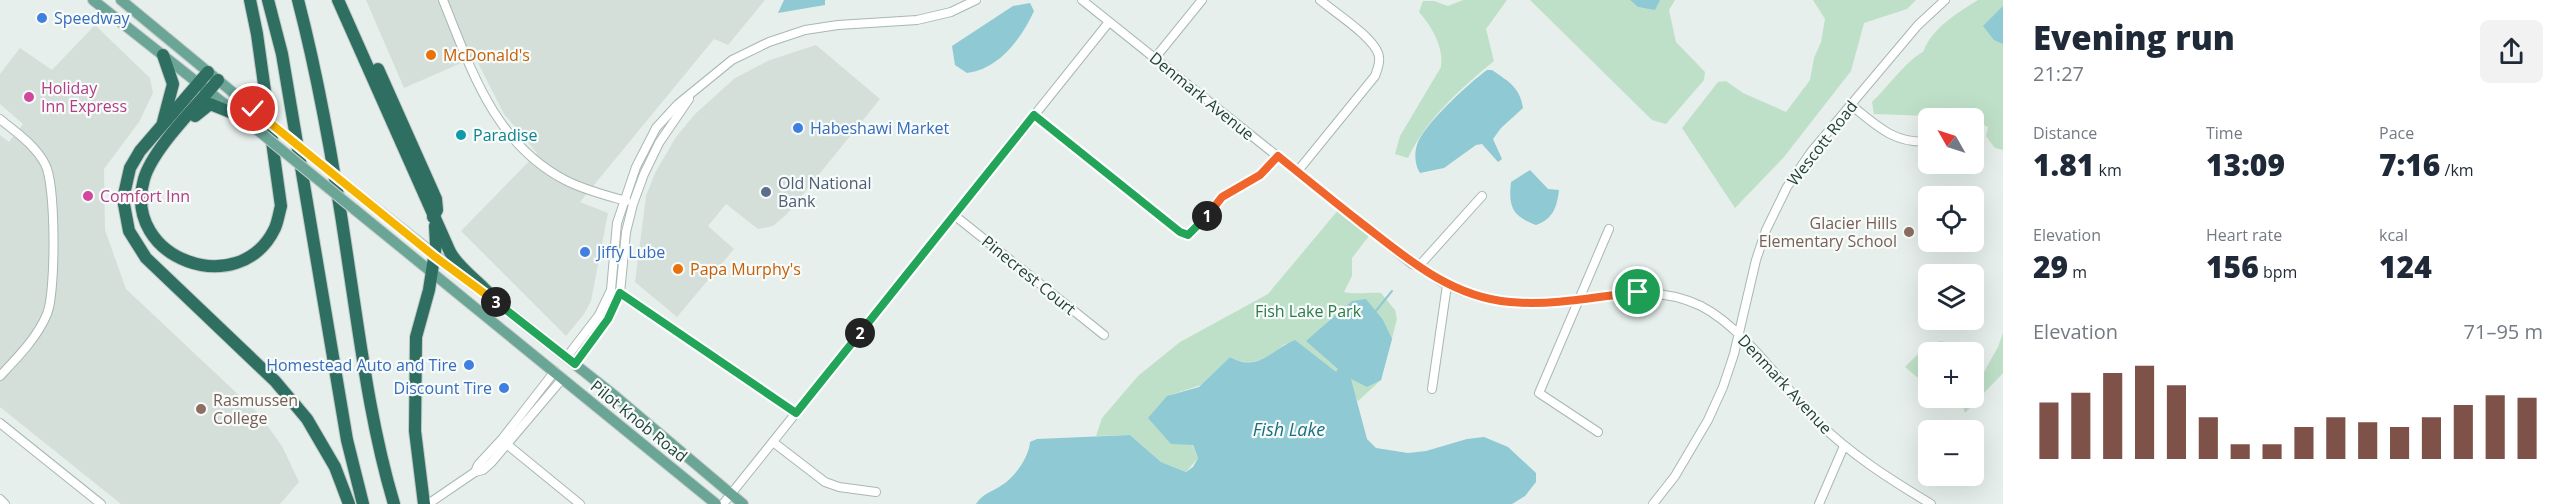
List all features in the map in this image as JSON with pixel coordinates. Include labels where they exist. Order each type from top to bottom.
[{"type":"highway","points":[[204,87],[179,127],[152,161],[144,180],[141,199],[144,218],[153,236],[167,252],[190,264],[216,267],[241,261],[262,246],[274,228],[281,206],[257,34],[250,0]]},
{"type":"highway","points":[[268,0],[282,54],[347,440],[363,504]]},
{"type":"highway","points":[[298,0],[312,54],[337,184],[368,391],[394,504]]},
{"type":"highway","points":[[338,0],[434,219],[457,265],[486,288],[495,301]]},
{"type":"highway","points":[[347,0],[436,199],[437,210],[434,219],[436,245],[417,337],[415,431],[426,504]]},
{"type":"highway","points":[[160,130],[173,84],[163,55]]},
{"type":"highway","points":[[213,76],[140,151],[125,183],[123,199],[129,231],[146,258],[275,381],[307,419],[335,467],[349,504]]},
{"type":"highway","points":[[179,127],[210,104],[240,117]]},
{"type":"main road","name":"Pilot Knob Road","points":[[93,0],[256,129],[716,504]]},
{"type":"main road","name":"Pilot Knob Road","points":[[122,0],[434,256],[571,361],[743,504]]},
{"type":"main road","points":[[559,375],[571,361]]},
{"type":"street","points":[[443,0],[482,95],[496,119],[514,140],[539,163],[564,180],[592,192],[633,204]]},
{"type":"street","points":[[571,361],[599,315],[611,290],[617,223],[622,200],[656,128],[678,104],[732,60],[769,42],[805,30],[838,25],[917,20],[951,12],[976,0]]},
{"type":"street","name":"Denmark Avenue","points":[[1082,0],[1413,264],[1447,285],[1475,296],[1509,302],[1539,304],[1638,292],[1668,294],[1702,307],[1738,333],[1818,422],[1844,446],[1930,504]]},
{"type":"street","points":[[1155,58],[1202,0]]},
{"type":"street","points":[[1297,172],[1375,76],[1378,67],[1379,57],[1371,41],[1320,0]]},
{"type":"street","name":"Wescott Road","points":[[1653,504],[1675,476],[1708,420],[1734,354],[1756,260],[1766,230],[1787,187],[1811,152],[1918,26],[1945,0]]},
{"type":"street","points":[[723,504],[1109,22]]},
{"type":"street","points":[[571,361],[608,319],[620,293],[626,232],[633,204],[659,143],[692,93]]},
{"type":"street","points":[[1851,105],[1893,138],[1907,142],[1918,142]]},
{"type":"street","points":[[1034,115],[1172,226],[1188,235],[1222,197],[1260,175],[1278,156]]},
{"type":"street","points":[[0,119],[34,147],[46,166],[51,188],[52,289],[48,314],[35,337],[0,376]]},
{"type":"street","points":[[1419,266],[1482,196]]},
{"type":"street","name":"Pinecrest Court","points":[[954,215],[1104,335]]},
{"type":"street","points":[[1598,432],[1539,393],[1609,229]]},
{"type":"street","points":[[1432,389],[1447,285]]},
{"type":"street","points":[[620,293],[796,413]]},
{"type":"street","points":[[426,504],[453,489],[475,472],[483,470],[559,375]]},
{"type":"street","points":[[475,472],[478,465],[559,375]]},
{"type":"street","points":[[0,423],[101,504]]},
{"type":"street","points":[[772,442],[825,482],[876,492]]},
{"type":"street","points":[[506,444],[580,504]]},
{"type":"street","points":[[1818,504],[1844,446]]},
{"type":"street","points":[[0,500],[5,504]]},
{"type":"shaded area","points":[[366,0],[765,0],[728,45],[714,39],[580,202],[608,213],[591,301],[584,314],[566,336],[461,231],[537,153],[504,114],[475,57],[404,88]]},
{"type":"shaded area","points":[[95,25],[150,78],[153,93],[139,122],[104,169],[105,230],[126,289],[259,414],[282,446],[299,482],[280,504],[121,504],[0,407],[0,135],[9,142],[23,124],[0,104],[0,74],[20,48],[52,70]]},
{"type":"shaded area","points":[[816,45],[880,99],[787,214],[773,226],[758,229],[726,204],[708,226],[734,249],[677,317],[635,282],[646,196],[655,173],[676,137],[695,114],[735,78],[770,60]]},
{"type":"green space","points":[[1463,0],[1507,0],[1486,29],[1494,61],[1457,93],[1435,117],[1408,158],[1395,154],[1400,136],[1441,67],[1439,45],[1419,12],[1423,1],[1434,1],[1448,6]]},
{"type":"green space","points":[[1530,0],[1630,0],[1638,7],[1654,9],[1660,0],[1675,0],[1669,10],[1676,42],[1705,72],[1704,80],[1666,124],[1652,120]]},
{"type":"green space","points":[[1813,0],[1916,0],[1907,9],[1864,23],[1851,71],[1784,157],[1735,208],[1682,128],[1718,82],[1726,81],[1743,93],[1786,112],[1810,80],[1814,58],[1821,42],[1825,19]]},
{"type":"green space","points":[[1978,0],[2003,0],[2003,150],[1995,148],[1986,136],[1988,127],[1984,125],[1984,108],[1918,108],[1918,116],[1874,114],[1872,102],[1904,67],[1923,52],[1939,28]]},
{"type":"green space","name":"Fish Lake Park","points":[[1339,209],[1372,232],[1352,258],[1352,276],[1344,292],[1381,293],[1395,310],[1397,319],[1381,380],[1358,401],[1335,372],[1285,344],[1272,354],[1252,362],[1230,357],[1201,385],[1170,395],[1198,458],[1186,472],[1161,462],[1130,435],[1096,436],[1102,418],[1138,376],[1180,342],[1268,294]]},
{"type":"green space","points":[[2003,333],[2003,373],[1984,393],[1984,372]]},
{"type":"green space","points":[[1918,354],[1918,378],[1905,367]]},
{"type":"water","points":[[784,0],[825,0],[825,5],[778,13]]},
{"type":"water","points":[[1630,0],[1660,0],[1655,10],[1638,7]]},
{"type":"water","points":[[1030,3],[1034,11],[1029,22],[1016,42],[999,59],[989,66],[967,73],[955,65],[952,46],[1013,6]]},
{"type":"water","points":[[2003,6],[2003,44],[1994,40],[1983,26]]},
{"type":"water","points":[[1487,70],[1492,70],[1512,85],[1519,95],[1523,108],[1501,128],[1493,139],[1502,159],[1498,162],[1482,144],[1476,145],[1444,168],[1420,173],[1415,156],[1421,137],[1447,105]]},
{"type":"water","points":[[1530,170],[1548,189],[1559,190],[1553,212],[1536,225],[1517,214],[1510,198],[1511,182]]},
{"type":"water","name":"Fish Lake","points":[[1366,299],[1383,320],[1392,339],[1381,380],[1367,387],[1351,379],[1367,439],[1376,448],[1408,453],[1484,437],[1508,447],[1536,473],[1536,482],[1525,496],[1512,504],[976,504],[985,495],[1012,477],[1024,460],[1030,442],[1037,439],[1130,435],[1161,462],[1186,472],[1193,467],[1198,458],[1193,445],[1171,444],[1148,418],[1167,396],[1199,387],[1230,357],[1240,361],[1257,361],[1295,340],[1336,372],[1338,369],[1306,341],[1352,301]]},
{"type":"waterway","points":[[1375,312],[1392,291]]},
{"type":"place","name":"Speedway","points":[[42,18]]},
{"type":"place","name":"McDonald's","points":[[431,55]]},
{"type":"place","name":"Holiday Inn Express","points":[[29,97]]},
{"type":"place","name":"Habeshawi Market","points":[[798,128]]},
{"type":"place","name":"Paradise","points":[[461,135]]},
{"type":"place","name":"Old National Bank","points":[[766,192]]},
{"type":"place","name":"Comfort Inn","points":[[88,196]]},
{"type":"place","name":"Glacier Hills Elementary School","points":[[1909,232]]},
{"type":"place","name":"Jiffy Lube","points":[[585,252]]},
{"type":"place","name":"Papa Murphy's","points":[[678,269]]},
{"type":"place","name":"Homestead Auto and Tire","points":[[469,365]]},
{"type":"place","name":"Discount Tire","points":[[504,388]]},
{"type":"place","name":"Rasmussen College","points":[[201,409]]},
{"type":"route","points":[[253,109],[434,256],[575,364],[608,319],[620,293],[796,413],[1034,115],[1180,232],[1188,235],[1194,231],[1222,197],[1260,175],[1278,156],[1413,264],[1447,285],[1475,296],[1539,304],[1638,292]]}]
